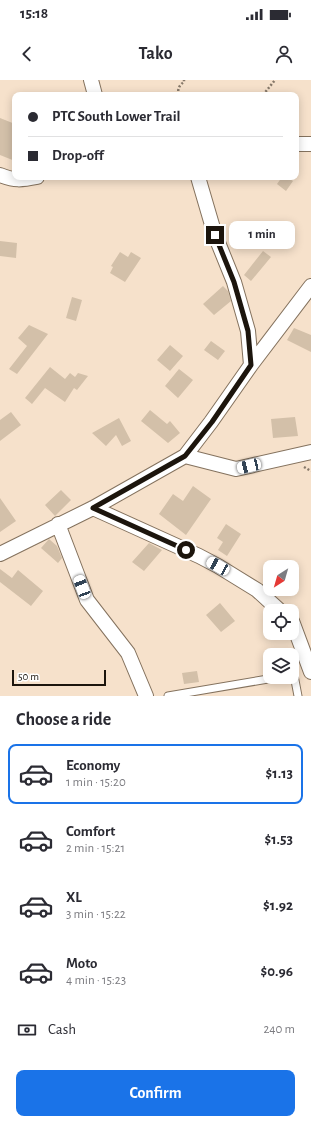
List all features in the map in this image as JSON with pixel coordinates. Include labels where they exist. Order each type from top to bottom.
[{"type":"street","points":[[91,80],[94,92]]},
{"type":"street","points":[[299,144],[311,144]]},
{"type":"street","points":[[0,175],[12,180],[25,180]]},
{"type":"street","points":[[199,180],[215,235],[234,282],[248,331],[251,365]]},
{"type":"street","points":[[2,549],[93,508],[185,456],[212,422],[251,365],[311,286]]},
{"type":"street","points":[[185,456],[236,469],[311,452]]},
{"type":"street","points":[[93,508],[218,566],[257,590],[272,604]]},
{"type":"street","points":[[58,524],[87,600],[128,653],[146,696]]},
{"type":"street","points":[[296,640],[302,673]]},
{"type":"lane","points":[[298,696],[302,673]]},
{"type":"lane","points":[[168,696],[263,680]]},
{"type":"path","points":[[178,92],[180,85],[184,82],[184,80]]},
{"type":"path","points":[[265,92],[275,80]]},
{"type":"building","points":[[0,118],[12,123],[12,160],[0,155]]},
{"type":"building","points":[[280,180],[293,181],[286,191],[277,184]]},
{"type":"building","points":[[0,241],[17,243],[16,258],[0,256]]},
{"type":"building","points":[[263,251],[271,257],[251,281],[244,275]]},
{"type":"building","points":[[120,252],[128,257],[131,252],[141,258],[125,282],[110,273],[113,267],[111,266]]},
{"type":"building","points":[[223,286],[228,291],[231,301],[214,315],[203,304]]},
{"type":"building","points":[[72,297],[82,300],[76,321],[66,318]]},
{"type":"building","points":[[29,325],[48,334],[17,374],[9,369],[27,346],[18,338]]},
{"type":"building","points":[[294,328],[311,335],[311,352],[287,340]]},
{"type":"building","points":[[211,341],[225,351],[218,360],[204,350]]},
{"type":"building","points":[[170,345],[183,356],[170,371],[157,360]]},
{"type":"building","points":[[50,367],[65,379],[70,373],[75,377],[78,373],[88,376],[77,390],[74,388],[65,402],[45,388],[32,404],[25,398]]},
{"type":"building","points":[[179,369],[193,380],[178,398],[165,386]]},
{"type":"building","points":[[150,410],[167,424],[170,421],[180,433],[168,443],[141,421]]},
{"type":"building","points":[[11,412],[21,425],[0,441],[0,420]]},
{"type":"building","points":[[295,417],[298,436],[273,438],[271,419]]},
{"type":"building","points":[[119,418],[131,441],[122,446],[116,435],[106,446],[92,433]]},
{"type":"building","points":[[193,486],[211,499],[186,535],[159,514],[173,494],[183,501]]},
{"type":"building","points":[[61,490],[71,500],[55,516],[45,505]]},
{"type":"building","points":[[0,498],[16,521],[0,532]]},
{"type":"building","points":[[226,524],[241,534],[227,556],[218,550],[223,542],[217,538]]},
{"type":"building","points":[[49,539],[57,546],[62,558],[58,563],[41,548]]},
{"type":"building","points":[[149,543],[162,550],[144,571],[132,562]]},
{"type":"building","points":[[0,569],[12,578],[18,570],[43,591],[31,606],[0,582]]},
{"type":"building","points":[[220,603],[235,621],[221,632],[206,615]]},
{"type":"building","points":[[197,671],[199,682],[184,684],[182,673]]},
{"type":"route","points":[[186,550],[93,508],[185,456],[212,422],[251,365],[248,331],[234,282],[215,235]]}]
